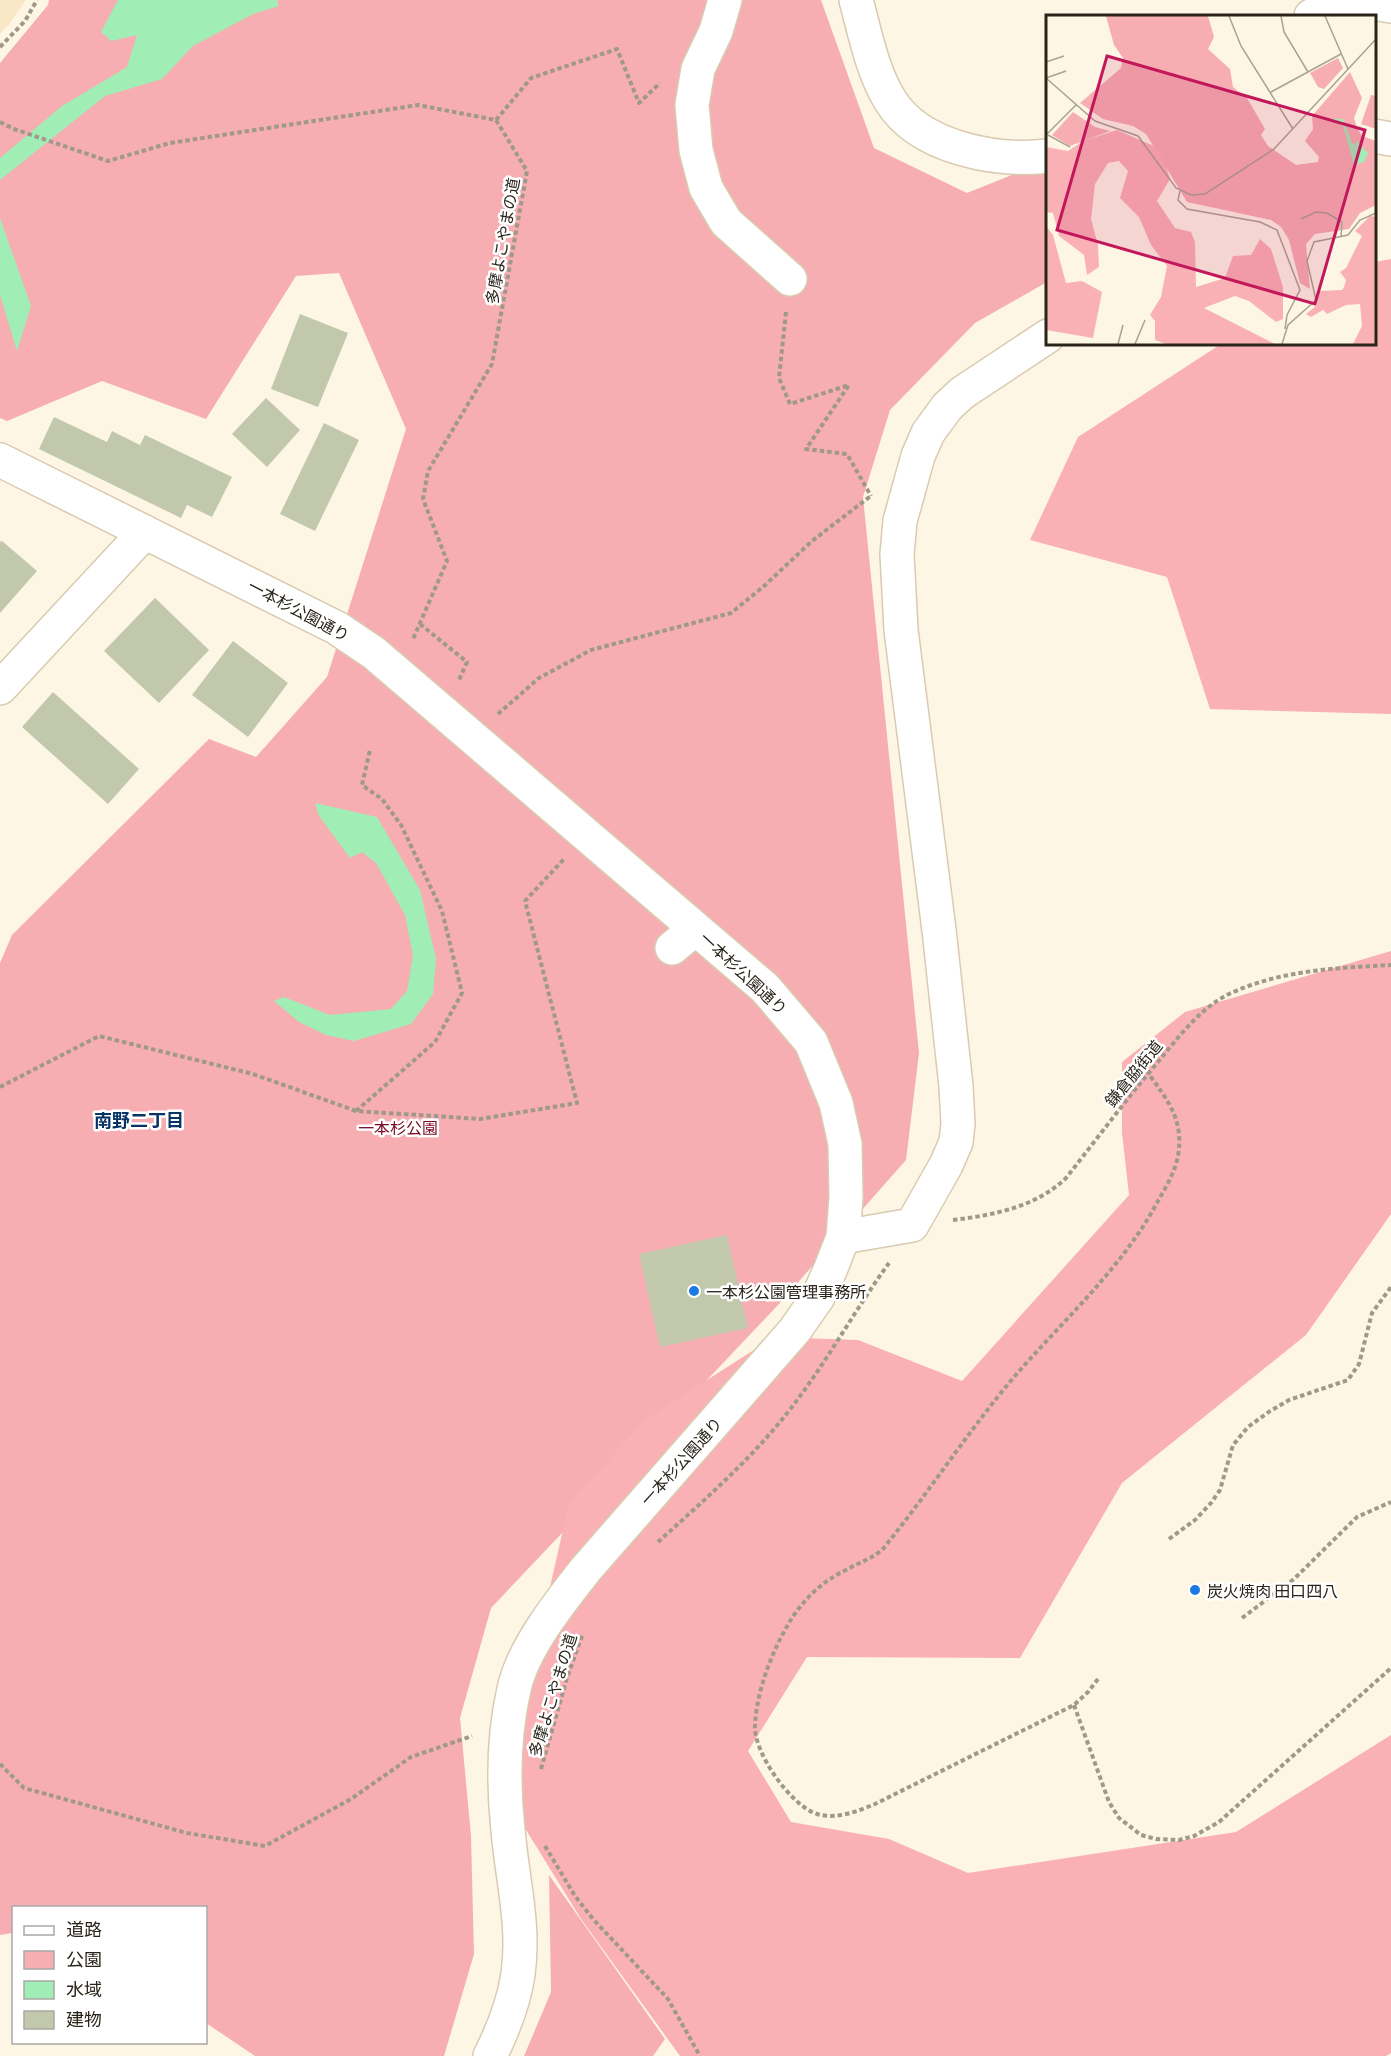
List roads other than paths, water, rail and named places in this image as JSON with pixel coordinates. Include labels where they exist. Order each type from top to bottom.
[{"type":"street","points":[[725,0],[716,31],[698,69],[692,105],[696,150],[706,188],[726,222],[790,279]]},
{"type":"street","points":[[856,0],[868,45],[881,81],[890,101],[911,123],[935,139],[977,153],[1000,157],[1046,156]]},
{"type":"street","points":[[1313,15],[1347,1],[1368,1],[1391,6]]},
{"type":"street","points":[[1376,136],[1391,139]]},
{"type":"street","points":[[843,1237],[912,1226],[946,1165],[956,1142],[958,1124],[939,930],[901,630],[897,554],[900,521],[918,456],[928,433],[947,406],[962,393],[1046,337]]},
{"type":"street","name":"一本杉公園通り","points":[[0,460],[337,628],[374,653],[684,938],[765,988],[812,1042],[836,1103],[845,1143],[846,1198],[843,1237],[818,1297],[795,1330],[586,1569],[562,1600],[524,1660],[514,1688],[508,1725],[506,1775],[508,1828],[520,1933],[518,1974],[509,2012],[490,2056]]},
{"type":"street","points":[[0,688],[145,532]]},
{"type":"water","points":[[118,0],[277,0],[279,6],[253,14],[193,46],[162,79],[105,96],[0,180],[0,158],[62,106],[127,67],[137,35],[111,41],[101,32]]},
{"type":"water","points":[[0,218],[31,306],[17,351],[0,295]]},
{"type":"water","points":[[315,803],[377,817],[420,890],[436,959],[433,994],[411,1024],[354,1041],[326,1035],[299,1022],[274,1001],[284,997],[330,1015],[391,1009],[407,991],[413,956],[405,915],[376,863],[362,852],[350,858],[319,816]]},
{"type":"place","name":"一本杉公園管理事務所","points":[[694,1291]]},
{"type":"place","name":"炭火焼肉 田口四八","points":[[1195,1590]]},
{"type":"district","name":"南野二丁目","points":[[139,1120]]},
{"type":"park label","name":"一本杉公園","points":[[398,1127]]}]
